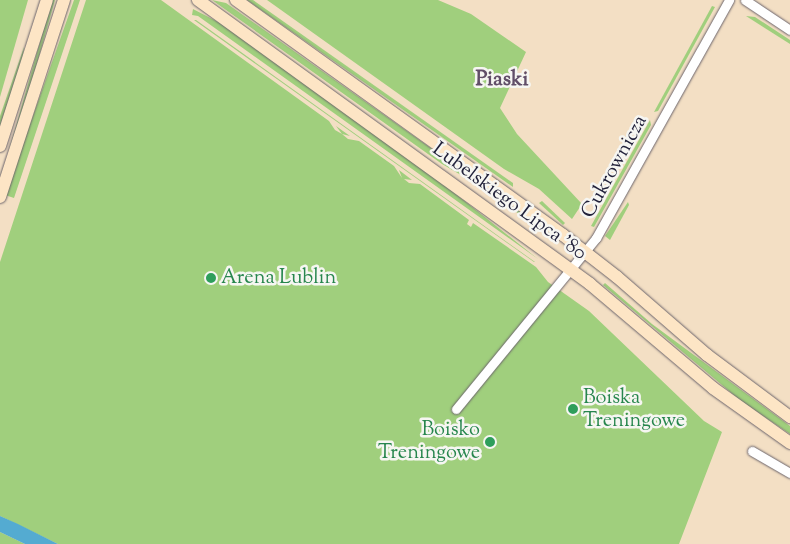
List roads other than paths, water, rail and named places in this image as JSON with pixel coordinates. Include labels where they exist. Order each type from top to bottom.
[{"type":"main road","points":[[0,146],[47,0]]},
{"type":"main road","points":[[0,197],[58,19],[66,0]]},
{"type":"main road","name":"Lubelskiego Lipca '80","points":[[198,0],[571,270],[713,388],[790,443]]},
{"type":"main road","name":"Lubelskiego Lipca '80","points":[[236,0],[585,253],[714,360],[790,417]]},
{"type":"street","name":"Cukrownicza","points":[[456,409],[585,253],[729,0]]},
{"type":"street","points":[[745,0],[790,30]]},
{"type":"street","points":[[752,452],[790,473]]},
{"type":"water","points":[[0,516],[58,544],[25,544],[0,532]]},
{"type":"place","name":"Arena Lublin","points":[[211,278]]},
{"type":"place","name":"Boiska Treningowe","points":[[573,409]]},
{"type":"place","name":"Boisko Treningowe","points":[[490,442]]},
{"type":"district","name":"Piaski","points":[[502,80]]}]
